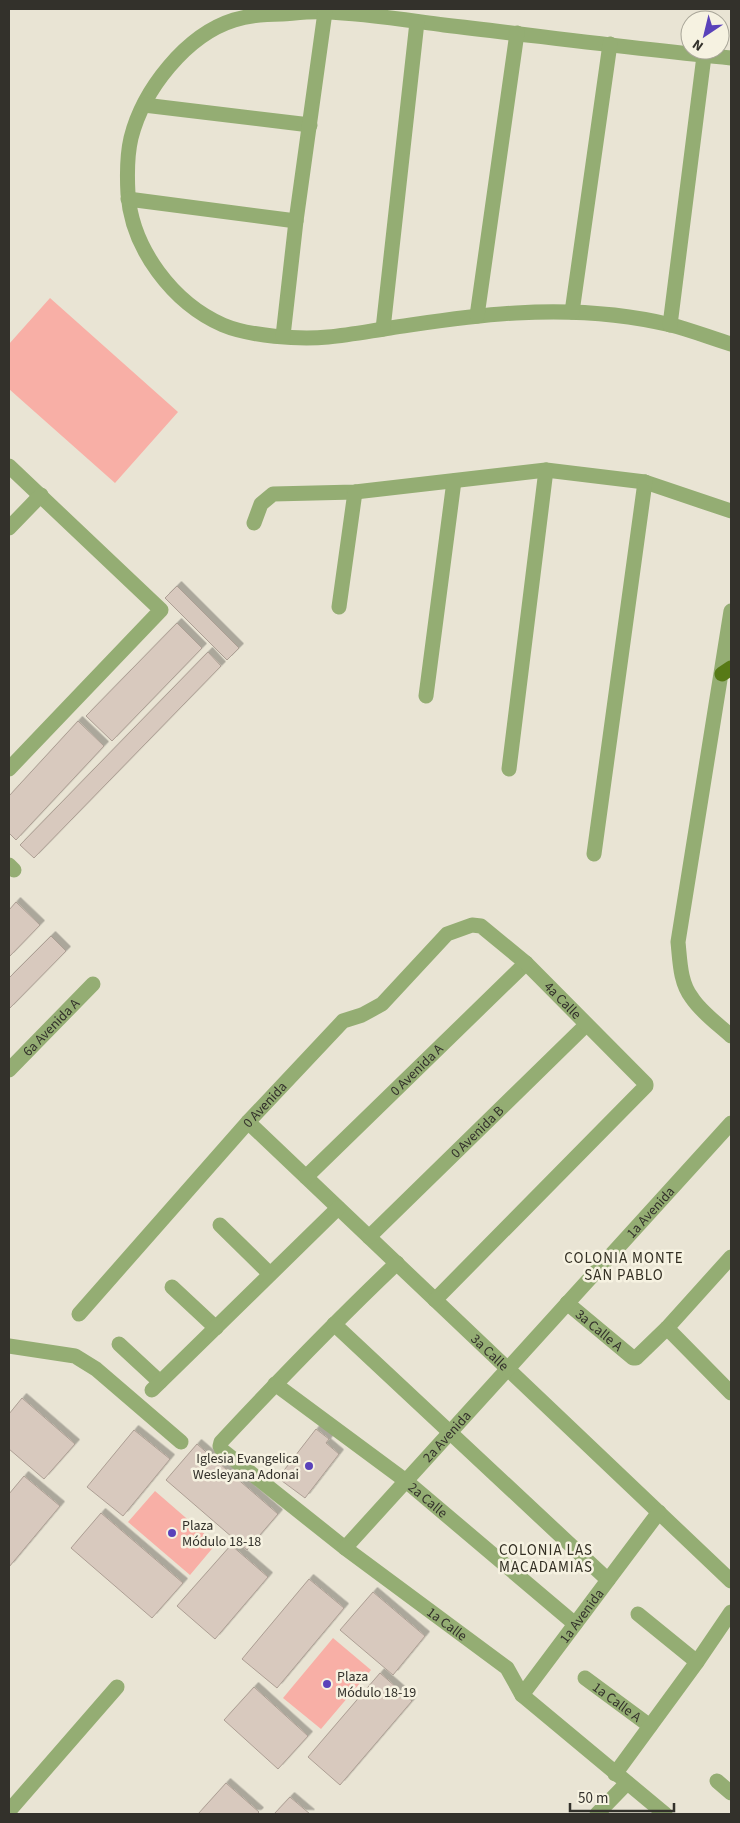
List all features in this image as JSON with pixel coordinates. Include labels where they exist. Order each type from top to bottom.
[{"type":"street","points":[[283,336],[296,221],[325,12]]},
{"type":"street","points":[[680,53],[325,12],[255,15],[234,20],[214,28],[187,47],[155,87],[144,105],[130,140],[127,170],[128,198],[136,228],[151,262],[177,294],[211,319],[243,331],[283,336],[325,338],[477,316],[520,312],[572,312],[623,317],[670,325],[731,344]]},
{"type":"street","points":[[383,329],[417,22]]},
{"type":"street","points":[[477,316],[517,33]]},
{"type":"street","points":[[572,312],[610,44]]},
{"type":"street","points":[[670,325],[703,60]]},
{"type":"street","points":[[144,105],[310,125]]},
{"type":"street","points":[[128,198],[296,221]]},
{"type":"street","points":[[9,466],[161,610],[12,759]]},
{"type":"street","points":[[509,769],[546,470]]},
{"type":"street","points":[[254,523],[261,504],[273,494],[355,492],[546,470],[645,482],[731,511]]},
{"type":"street","points":[[426,696],[454,481]]},
{"type":"street","points":[[594,854],[645,482]]},
{"type":"street","points":[[340,607],[355,492]]},
{"type":"street","points":[[9,528],[41,496]]},
{"type":"street","points":[[731,610],[727,670],[678,942],[681,971],[685,986],[692,999],[731,1036]]},
{"type":"street","name":"4a Calle","points":[[435,1300],[646,1086],[526,963],[481,926],[472,925]]},
{"type":"street","name":"0 Avenida","points":[[79,1314],[248,1122],[343,1021],[362,1015],[382,1004],[447,934],[472,925]]},
{"type":"street","name":"0 Avenida A","points":[[306,1177],[526,963]]},
{"type":"street","name":"6a Avenida A","points":[[9,1070],[93,984]]},
{"type":"street","name":"0 Avenida B","points":[[369,1237],[586,1025]]},
{"type":"street","name":"3a Calle","points":[[248,1122],[731,1581]]},
{"type":"street","name":"1a Avenida","points":[[508,1369],[731,1123]]},
{"type":"street","points":[[119,1344],[156,1386],[338,1208]]},
{"type":"street","points":[[220,1225],[270,1274]]},
{"type":"street","points":[[731,1257],[667,1328],[731,1393]]},
{"type":"street","points":[[275,1384],[397,1263]]},
{"type":"street","points":[[172,1287],[216,1328]]},
{"type":"street","name":"3a Calle A","points":[[568,1303],[633,1358],[638,1357],[667,1328]]},
{"type":"street","points":[[334,1324],[608,1580]]},
{"type":"street","points":[[9,1346],[75,1356],[96,1369],[181,1442]]},
{"type":"street","name":"2a Avenida","points":[[345,1548],[508,1369]]},
{"type":"street","name":"1a Calle","points":[[275,1384],[221,1442],[222,1450],[345,1548],[507,1668],[522,1695],[665,1814]]},
{"type":"street","name":"2a Calle","points":[[275,1384],[406,1481],[576,1624]]},
{"type":"street","name":"1a Avenida","points":[[522,1695],[659,1512]]},
{"type":"street","points":[[596,1814],[621,1778],[650,1726],[731,1612]]},
{"type":"street","points":[[638,1614],[697,1662]]},
{"type":"street","name":"1a Calle A","points":[[586,1678],[650,1726]]},
{"type":"street","points":[[9,1811],[117,1687]]},
{"type":"street","points":[[718,1781],[731,1794]]},
{"type":"shaded area","points":[[50,298],[178,412],[115,483],[9,389],[9,344]]},
{"type":"shaded area","name":"Plaza Módulo 18-18","points":[[155,1491],[216,1544],[190,1575],[128,1522]]},
{"type":"shaded area","name":"Plaza Módulo 18-19","points":[[333,1638],[371,1670],[321,1729],[283,1698]]},
{"type":"building","points":[[177,586],[239,648],[227,660],[165,598]]},
{"type":"building","points":[[177,623],[202,648],[112,741],[86,716]]},
{"type":"building","points":[[208,652],[221,666],[34,858],[20,845]]},
{"type":"building","points":[[78,721],[104,746],[16,840],[9,833],[9,796]]},
{"type":"building","points":[[16,902],[40,925],[9,957],[9,910]]},
{"type":"building","points":[[51,936],[66,951],[9,1009],[9,978]]},
{"type":"building","points":[[22,1398],[75,1444],[44,1479],[9,1449],[9,1414]]},
{"type":"building","name":"Iglesia Evangelica Wesleyana Adonai","points":[[316,1429],[329,1439],[326,1443],[339,1454],[305,1498],[278,1478]]},
{"type":"building","points":[[134,1430],[170,1459],[123,1516],[87,1487]]},
{"type":"building","points":[[197,1444],[278,1514],[247,1550],[166,1480]]},
{"type":"building","points":[[24,1476],[60,1506],[9,1567],[9,1494]]},
{"type":"building","points":[[101,1513],[183,1583],[152,1618],[71,1548]]},
{"type":"building","points":[[231,1545],[268,1577],[215,1639],[177,1606]]},
{"type":"building","points":[[309,1579],[344,1608],[277,1688],[242,1659]]},
{"type":"building","points":[[373,1592],[425,1636],[393,1675],[340,1630]]},
{"type":"building","points":[[380,1673],[412,1701],[340,1785],[308,1757]]},
{"type":"building","points":[[254,1687],[308,1736],[278,1769],[224,1720]]},
{"type":"building","points":[[226,1783],[259,1812],[257,1814],[198,1814]]},
{"type":"building","points":[[290,1797],[310,1814],[274,1814]]},
{"type":"place","name":"Iglesia Evangelica Wesleyana Adonai","points":[[309,1466]]},
{"type":"place","name":"Plaza Módulo 18-18","points":[[172,1533]]},
{"type":"place","name":"Plaza Módulo 18-19","points":[[327,1684]]},
{"type":"district","name":"COLONIA MONTE SAN PABLO","points":[[624,1266]]},
{"type":"district","name":"COLONIA LAS MACADAMIAS","points":[[546,1558]]}]
